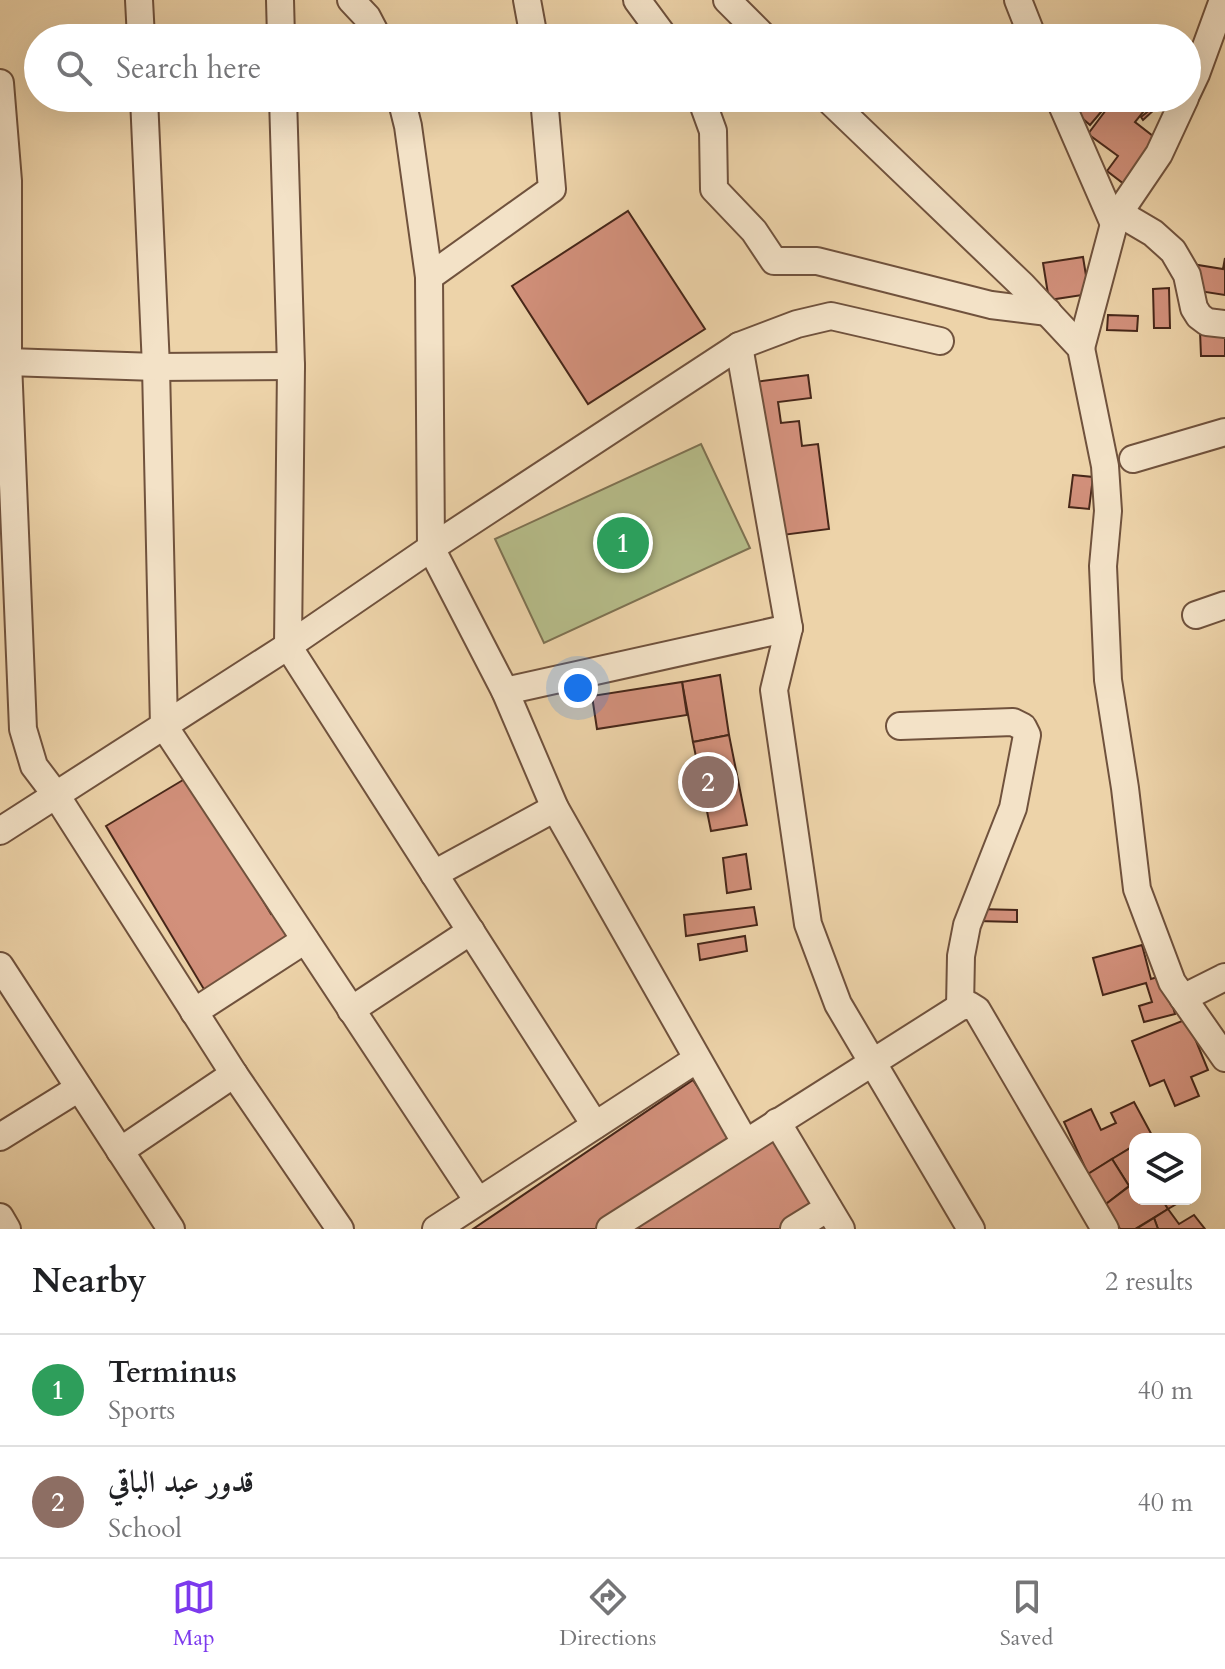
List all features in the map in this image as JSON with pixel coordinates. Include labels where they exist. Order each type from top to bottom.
[{"type":"street","points":[[139,0],[140,24]]},
{"type":"street","points":[[280,0],[281,24]]},
{"type":"street","points":[[351,0],[371,24]]},
{"type":"street","points":[[527,0],[531,24]]},
{"type":"street","points":[[637,0],[655,24]]},
{"type":"street","points":[[727,0],[751,24]]},
{"type":"street","points":[[1018,0],[1027,24]]},
{"type":"street","points":[[1201,60],[1223,0]]},
{"type":"street","points":[[0,83],[8,362],[7,478],[23,729],[34,766],[56,795],[234,1074],[340,1229]]},
{"type":"street","points":[[145,112],[156,367],[164,726],[478,1201]]},
{"type":"street","points":[[283,112],[291,366],[288,646],[595,1125]]},
{"type":"street","points":[[404,112],[429,277],[431,548],[505,691],[555,808],[745,1142]]},
{"type":"street","points":[[429,277],[552,189],[545,112]]},
{"type":"street","points":[[706,112],[713,131],[714,189],[754,231],[774,261],[817,261],[991,305],[1048,312]]},
{"type":"street","points":[[842,112],[1048,312],[1081,348]]},
{"type":"street","points":[[1066,112],[1117,218],[1153,233],[1173,251],[1187,275],[1194,308],[1199,316],[1207,322],[1225,324]]},
{"type":"street","points":[[1179,112],[1159,154],[1117,218],[1081,348],[1105,466],[1108,511],[1103,566],[1108,680],[1137,889],[1172,982],[1225,1058]]},
{"type":"street","points":[[0,831],[288,646],[739,346],[797,324],[831,316],[940,341]]},
{"type":"street","points":[[739,346],[789,628],[774,690],[808,924],[838,1004],[971,1229]]},
{"type":"street","points":[[8,362],[156,367],[291,366]]},
{"type":"street","points":[[1133,459],[1225,432]]},
{"type":"street","points":[[1196,615],[1225,605]]},
{"type":"street","points":[[505,691],[789,628]]},
{"type":"street","points":[[900,726],[1013,722],[1023,727],[1027,735],[1013,808],[967,925],[961,956],[960,1007]]},
{"type":"street","points":[[434,874],[555,808]]},
{"type":"street","points":[[351,1010],[471,931]]},
{"type":"street","points":[[194,1012],[305,940]]},
{"type":"street","points":[[0,966],[171,1229]]},
{"type":"street","points":[[1183,998],[1225,977]]},
{"type":"street","points":[[610,1229],[960,1007],[969,1005],[977,1010],[1105,1229]]},
{"type":"street","points":[[436,1229],[697,1059]]},
{"type":"street","points":[[120,1151],[234,1074]]},
{"type":"street","points":[[0,1137],[79,1088]]},
{"type":"street","points":[[777,1122],[835,1218],[794,1229]]},
{"type":"street","points":[[0,1217],[7,1229]]},
{"type":"green space","points":[[701,444],[750,548],[544,643],[495,539]]},
{"type":"building","points":[[1075,112],[1101,112],[1090,125]]},
{"type":"building","points":[[1104,112],[1143,112],[1135,122],[1158,140],[1124,184],[1107,171],[1118,156],[1088,134]]},
{"type":"building","points":[[628,211],[705,329],[588,404],[512,286]]},
{"type":"building","points":[[1083,257],[1089,294],[1049,300],[1043,263]]},
{"type":"building","points":[[1225,258],[1225,295],[1199,291],[1198,265],[1223,269]]},
{"type":"building","points":[[1169,288],[1170,328],[1154,328],[1153,289]]},
{"type":"building","points":[[1108,315],[1138,316],[1137,331],[1107,330]]},
{"type":"building","points":[[1200,331],[1225,331],[1225,356],[1201,356]]},
{"type":"building","points":[[808,375],[811,398],[778,402],[781,423],[799,421],[802,446],[818,444],[829,529],[775,536],[755,382]]},
{"type":"building","points":[[1073,475],[1093,477],[1089,509],[1069,507]]},
{"type":"building","points":[[720,675],[729,735],[693,742],[682,682]]},
{"type":"building","points":[[682,682],[687,715],[597,729],[592,696]]},
{"type":"building","points":[[729,735],[747,825],[711,831],[693,742]]},
{"type":"building","points":[[188,777],[271,914],[278,910],[301,947],[211,1001],[106,826]]},
{"type":"building","points":[[746,854],[751,889],[727,893],[723,858]]},
{"type":"building","points":[[754,907],[757,925],[686,936],[684,915]]},
{"type":"building","points":[[978,909],[1017,910],[1017,922],[977,921]]},
{"type":"building","points":[[745,936],[747,951],[700,960],[698,944]]},
{"type":"building","points":[[1142,945],[1151,979],[1164,975],[1175,1014],[1144,1022],[1139,1006],[1152,1002],[1146,983],[1103,995],[1093,958]]},
{"type":"building","points":[[1187,1019],[1208,1070],[1191,1077],[1199,1096],[1175,1106],[1164,1080],[1150,1086],[1132,1041]]},
{"type":"building","points":[[693,1080],[732,1138],[598,1229],[473,1229]]},
{"type":"building","points":[[1134,1102],[1151,1133],[1129,1133],[1129,1149],[1088,1174],[1064,1122],[1091,1109],[1101,1130],[1116,1123],[1111,1113]]},
{"type":"building","points":[[775,1140],[817,1208],[783,1229],[631,1229]]},
{"type":"building","points":[[1129,1149],[1129,1186],[1112,1159]]},
{"type":"building","points":[[1112,1159],[1129,1186],[1106,1204],[1088,1174]]},
{"type":"building","points":[[1129,1187],[1129,1205],[1166,1205],[1168,1209],[1135,1229],[1120,1229],[1106,1204]]},
{"type":"building","points":[[1168,1209],[1179,1224],[1194,1215],[1205,1229],[1158,1229],[1154,1218]]},
{"type":"building","points":[[1154,1218],[1158,1229],[1136,1229]]},
{"type":"place","name":"Terminus","points":[[623,543]]},
{"type":"place","name":"قدور عبد الباقي","points":[[708,782]]}]
